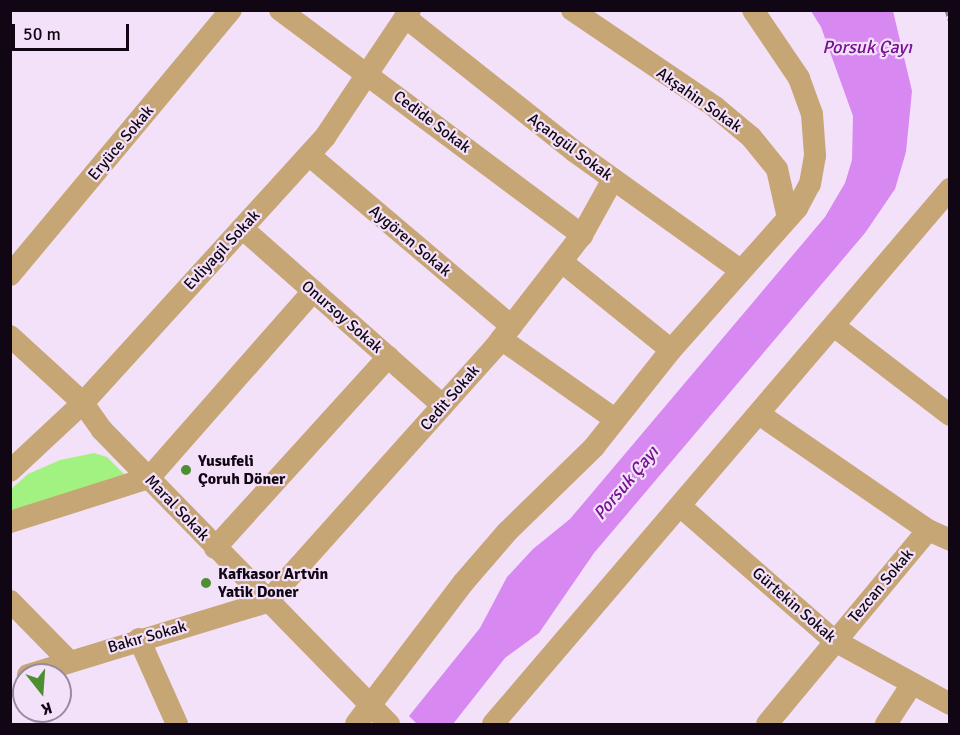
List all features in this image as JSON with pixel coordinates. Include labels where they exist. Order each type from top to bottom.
[{"type":"street","name":"Eryüce Sokak","points":[[10,275],[231,10]]},
{"type":"street","name":"Cedide Sokak","points":[[280,10],[368,73],[582,235]]},
{"type":"street","name":"Akşahin Sokak","points":[[572,10],[716,107],[751,137],[777,169],[788,218]]},
{"type":"street","points":[[362,716],[463,583],[507,532],[594,447],[671,350],[788,218],[810,184],[815,155],[812,114],[800,78],[753,10]]},
{"type":"street","name":"Evliyagil Sokak","points":[[10,471],[83,403],[309,155],[408,14]]},
{"type":"street","name":"Açangül Sokak","points":[[408,14],[613,179],[740,270]]},
{"type":"street","name":"Aygören Sokak","points":[[309,155],[506,333],[615,419]]},
{"type":"street","name":"Cedit Sokak","points":[[267,602],[506,333],[582,235],[613,179]]},
{"type":"street","points":[[493,724],[950,189]]},
{"type":"street","name":"Onursoy Sokak","points":[[242,228],[443,406]]},
{"type":"street","points":[[562,262],[671,350]]},
{"type":"street","points":[[10,522],[149,478],[313,291]]},
{"type":"street","points":[[834,327],[950,415]]},
{"type":"street","name":"Maral Sokak","points":[[10,336],[83,403],[102,430],[267,602],[362,716],[389,724]]},
{"type":"street","points":[[215,548],[388,357]]},
{"type":"street","points":[[759,414],[928,530],[950,540]]},
{"type":"street","name":"Gürtekin Sokak","points":[[680,506],[835,642],[950,704]]},
{"type":"street","name":"Tezcan Sokak","points":[[771,723],[928,530]]},
{"type":"street","points":[[10,600],[68,660]]},
{"type":"street","name":"Bakır Sokak","points":[[60,663],[267,602]]},
{"type":"street","points":[[139,639],[177,724]]},
{"type":"street","points":[[886,724],[912,684]]},
{"type":"path","points":[[946,10],[950,22]]},
{"type":"green space","points":[[94,453],[107,457],[125,475],[11,514],[10,490],[28,474],[60,460]]},
{"type":"water","name":"Porsuk Çayı","points":[[811,11],[893,11],[912,91],[906,152],[895,189],[865,233],[594,553],[539,633],[505,658],[453,724],[417,724],[409,716],[480,628],[507,577],[533,549],[570,519],[825,217],[845,183],[852,160],[853,116],[821,27]]},
{"type":"place","name":"Yusufeli Çoruh Döner","points":[[186,470]]},
{"type":"place","name":"Kafkasor Artvin Yatik Doner","points":[[206,583]]}]
